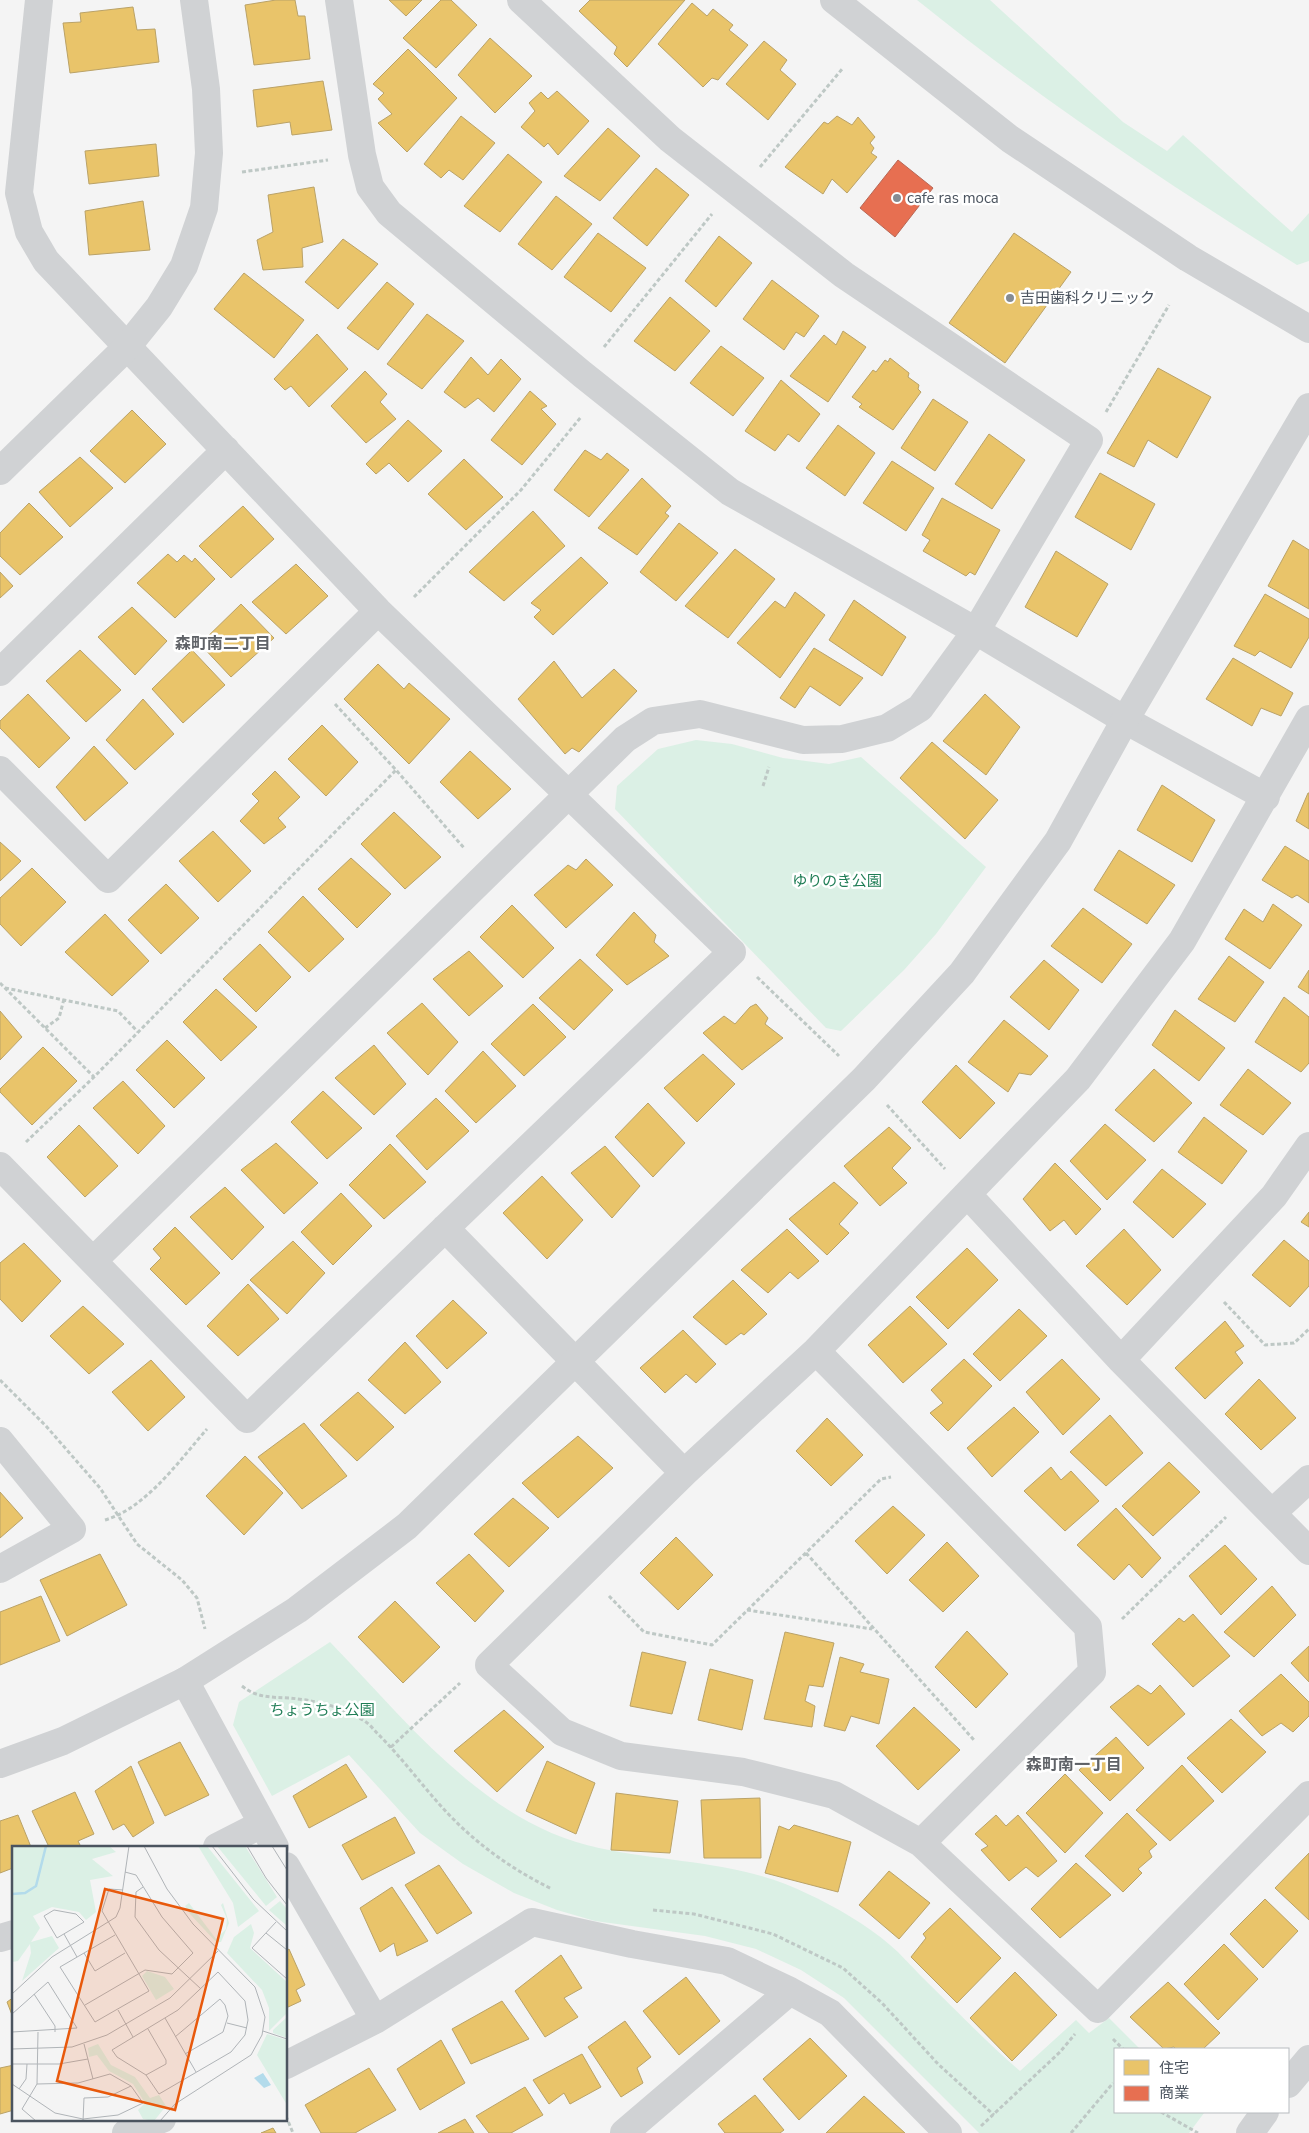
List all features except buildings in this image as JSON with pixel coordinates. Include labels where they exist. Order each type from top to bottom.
[{"type":"street","points":[[0,1167],[94,1260],[247,1419],[732,952],[378,611],[226,450],[126,348],[46,261],[28,232],[19,192],[39,0]]},
{"type":"street","points":[[0,471],[126,348],[159,307],[184,266],[204,208],[209,153],[206,89],[194,0]]},
{"type":"street","points":[[339,0],[362,155],[370,187],[390,213],[591,380],[730,492],[976,632],[1125,720],[1266,797]]},
{"type":"street","points":[[94,1260],[625,739],[653,722],[700,714],[804,740],[842,739],[887,728],[920,708],[976,632],[1089,440],[844,275],[670,139],[521,0]]},
{"type":"street","points":[[834,0],[1010,139],[1188,258],[1309,329]]},
{"type":"street","points":[[0,1764],[63,1741],[185,1681],[297,1610],[406,1526],[864,1079],[962,973],[1058,841],[1125,720],[1309,407]]},
{"type":"street","points":[[0,672],[226,450]]},
{"type":"street","points":[[0,770],[108,878],[378,611]]},
{"type":"street","points":[[1309,719],[1182,941],[1078,1079],[816,1351],[684,1473],[489,1665],[562,1732],[621,1756],[743,1772],[834,1795],[921,1843],[1098,2009],[1309,1795]]},
{"type":"street","points":[[1121,1360],[1274,1196],[1309,1146]]},
{"type":"street","points":[[968,1195],[1121,1360],[1309,1551]]},
{"type":"street","points":[[445,1228],[684,1473]]},
{"type":"street","points":[[816,1351],[1088,1627],[1092,1672],[921,1843]]},
{"type":"street","points":[[0,1441],[72,1529],[0,1569]]},
{"type":"street","points":[[1272,1514],[1309,1480]]},
{"type":"street","points":[[185,1681],[269,1836],[221,1846]]},
{"type":"street","points":[[288,1869],[375,2020]]},
{"type":"street","points":[[288,2064],[375,2020],[532,1922],[632,1944],[727,1961],[790,1991],[830,2013],[948,2133]]},
{"type":"street","points":[[624,2133],[790,1991]]},
{"type":"street","points":[[1289,2083],[1309,2059]]},
{"type":"street","points":[[1250,2133],[1263,2113]]},
{"type":"street","points":[[126,2133],[159,2120]]},
{"type":"path","points":[[378,611],[409,602],[521,490],[590,406],[591,380],[596,356],[733,188],[751,178],[843,68]]},
{"type":"path","points":[[207,177],[362,155]]},
{"type":"path","points":[[1089,440],[1169,305]]},
{"type":"path","points":[[310,678],[396,770],[486,874]]},
{"type":"path","points":[[764,786],[770,763]]},
{"type":"path","points":[[0,1167],[94,1077],[396,770]]},
{"type":"path","points":[[732,952],[864,1079],[968,1195]]},
{"type":"path","points":[[0,983],[94,1077]]},
{"type":"path","points":[[5,988],[118,1011],[138,1032]]},
{"type":"path","points":[[45,1028],[60,1018],[64,1000]]},
{"type":"path","points":[[1199,1276],[1265,1345],[1294,1343],[1309,1329]]},
{"type":"path","points":[[0,1380],[46,1426],[100,1488],[137,1544],[182,1580],[197,1598],[205,1629],[238,1682],[251,1693],[268,1698],[314,1702],[342,1709],[363,1720],[391,1747],[463,1829],[500,1860],[555,1890]]},
{"type":"path","points":[[72,1529],[120,1516],[144,1499],[232,1403]]},
{"type":"path","points":[[584,1570],[644,1632],[712,1645],[881,1479],[936,1472]]},
{"type":"path","points":[[1088,1627],[1118,1622],[1252,1492]]},
{"type":"path","points":[[806,1553],[872,1629],[998,1766]]},
{"type":"path","points":[[747,1610],[872,1629]]},
{"type":"path","points":[[391,1747],[454,1687],[489,1665]]},
{"type":"path","points":[[650,1910],[694,1914],[773,1934],[843,1968],[882,2003],[938,2064],[994,2116]]},
{"type":"path","points":[[980,2127],[994,2116],[1060,2052],[1098,2009]]},
{"type":"path","points":[[1118,2044],[1122,2048]]},
{"type":"path","points":[[1070,2133],[1114,2083]]},
{"type":"path","points":[[1163,2113],[1198,2133]]},
{"type":"path","points":[[288,2120],[293,2133]]},
{"type":"green space","points":[[917,0],[990,0],[1123,122],[1167,151],[1183,135],[1292,232],[1309,213],[1309,261],[1297,265],[1199,203],[1055,105]]},
{"type":"green space","name":"ゆりのき公園","points":[[696,740],[732,744],[783,758],[829,764],[861,757],[986,867],[936,934],[904,970],[841,1031],[826,1028],[615,809],[617,786],[658,749]]},
{"type":"green space","name":"ちょうちょ公園","points":[[330,1642],[419,1736],[451,1766],[484,1793],[520,1817],[558,1836],[599,1848],[705,1864],[758,1875],[783,1883],[819,1899],[861,1924],[890,1945],[1020,2071],[1076,2020],[1089,2033],[1109,2018],[1139,2048],[1114,2048],[1114,2113],[1204,2113],[1189,2133],[979,2133],[844,1998],[801,1970],[756,1949],[705,1936],[595,1921],[557,1910],[514,1893],[463,1864],[420,1833],[349,1755],[272,1796],[233,1725],[239,1702]]},
{"type":"place","name":"cafe ras moca","points":[[897,198]]},
{"type":"place","name":"吉田歯科クリニック","points":[[1010,298]]},
{"type":"district","name":"森町南二丁目","points":[[223,644]]},
{"type":"district","name":"森町南一丁目","points":[[1074,1765]]}]
